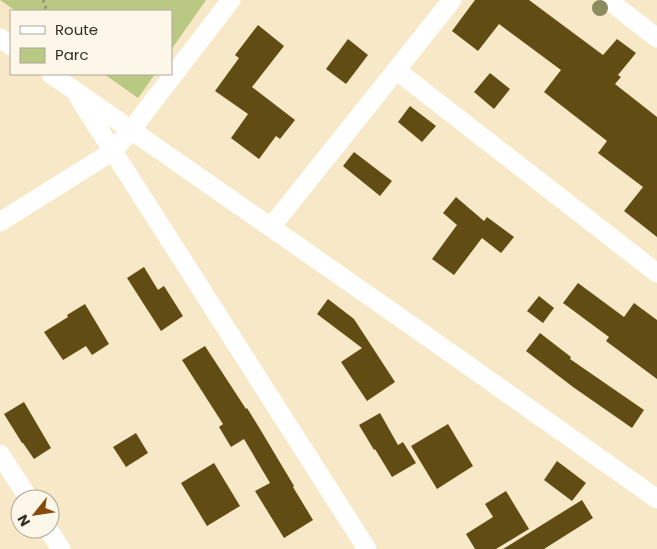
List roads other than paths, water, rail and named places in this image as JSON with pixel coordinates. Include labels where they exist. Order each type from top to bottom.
[{"type":"street","points":[[0,222],[113,150],[131,130],[231,0]]},
{"type":"street","points":[[271,227],[452,0]]},
{"type":"street","points":[[608,0],[657,38]]},
{"type":"street","points":[[396,70],[657,272]]},
{"type":"street","points":[[52,75],[657,499]]},
{"type":"street","points":[[75,90],[367,549]]},
{"type":"street","points":[[0,454],[23,489]]}]
